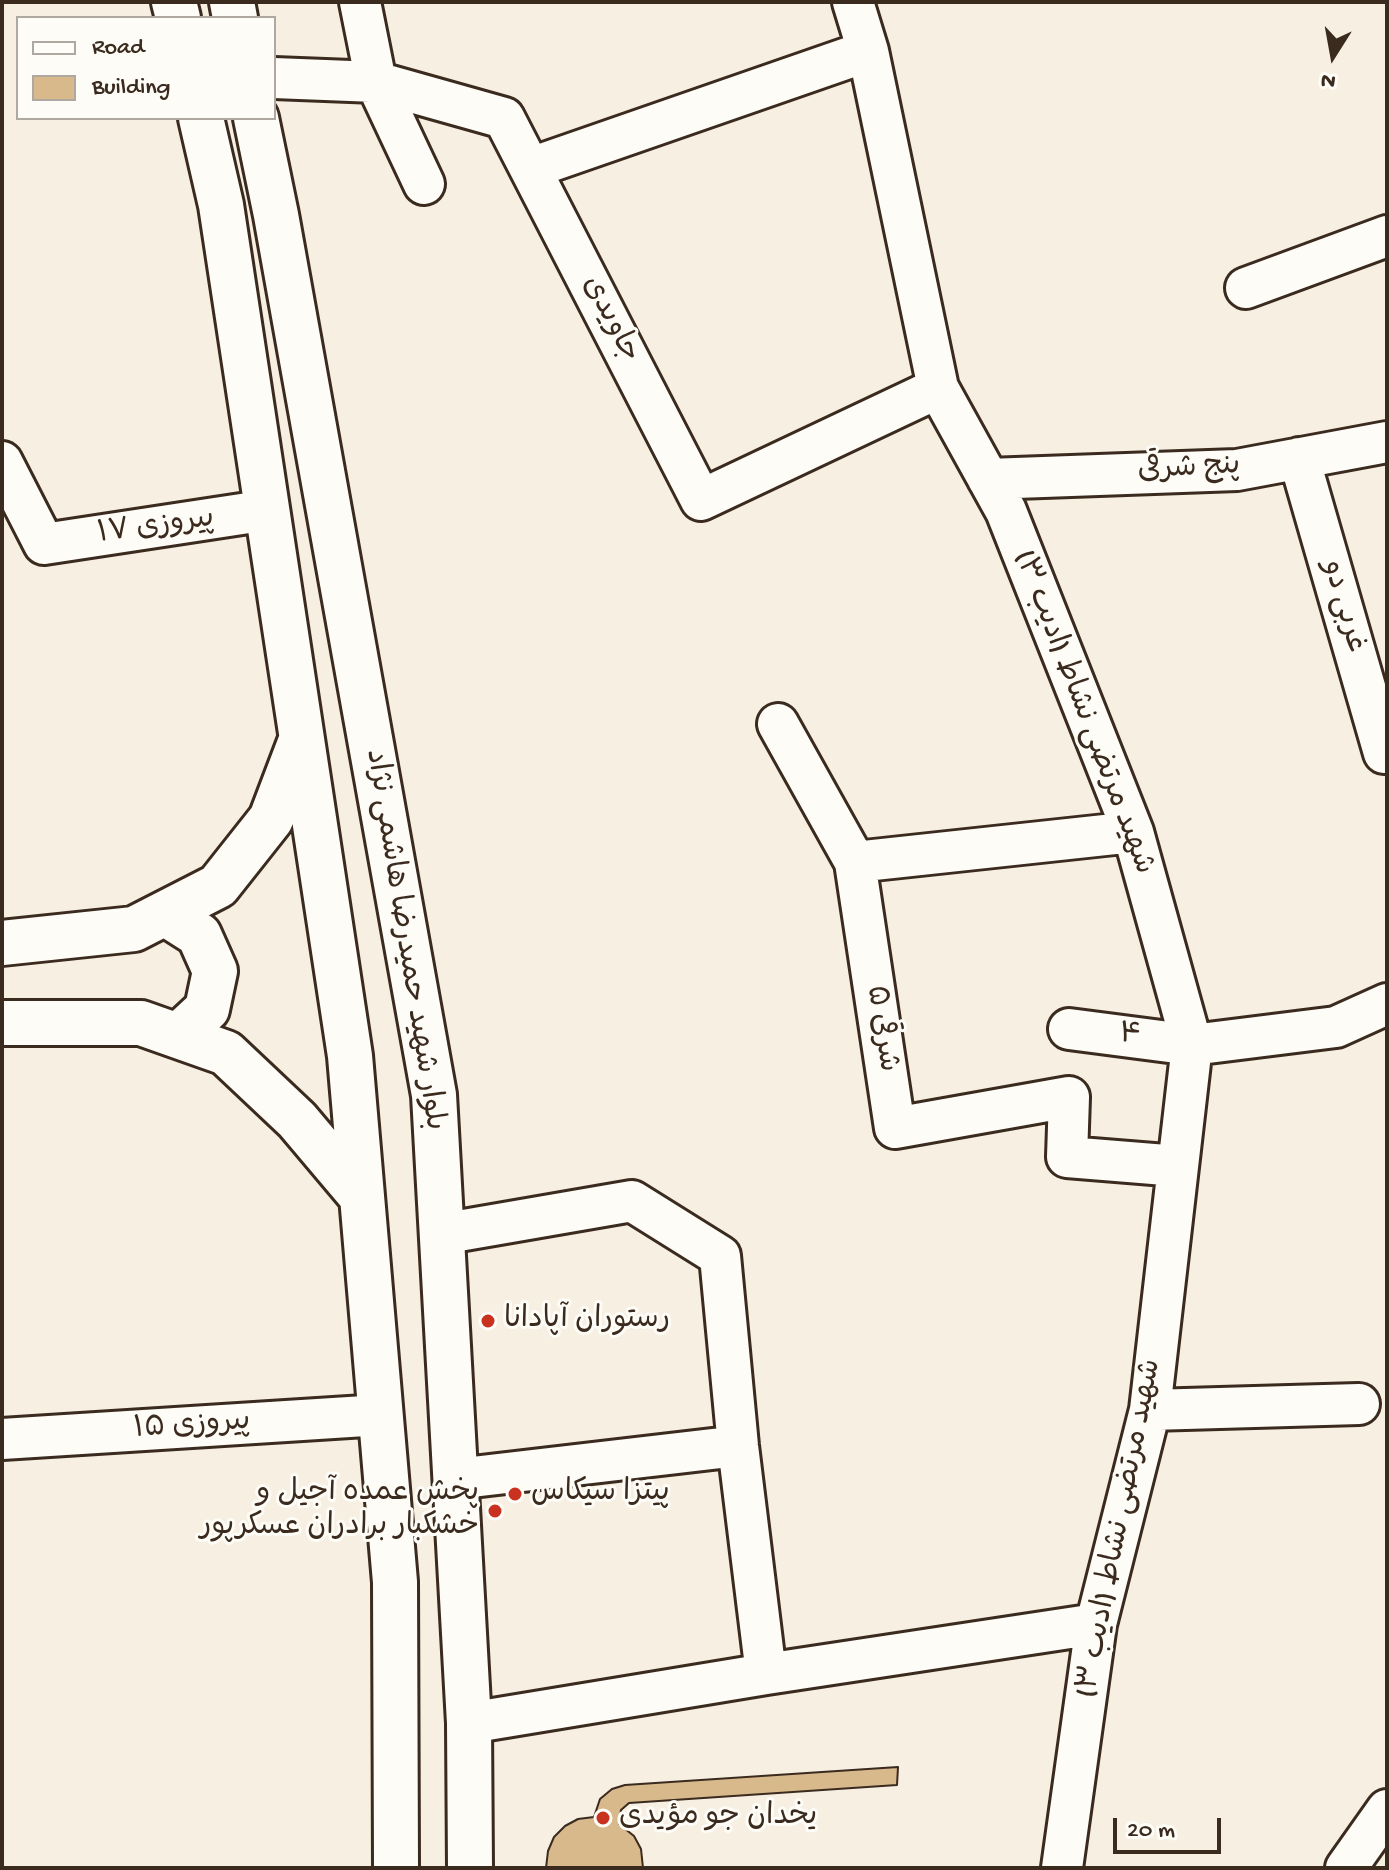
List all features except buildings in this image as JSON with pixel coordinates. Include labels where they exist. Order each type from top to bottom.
[{"type":"main road","points":[[201,120],[221,205],[350,1056],[395,1582],[396,1868]]},
{"type":"main road","name":"بلوار شهید حمیدرضا هاشمی نژاد","points":[[256,120],[434,1095],[469,1723],[470,1868]]},
{"type":"main road","points":[[2,943],[134,929],[218,886],[271,819],[302,738]]},
{"type":"main road","points":[[166,914],[199,935],[215,971],[207,1009],[178,1036]]},
{"type":"main road","points":[[2,1023],[141,1023],[226,1053],[297,1120],[362,1197]]},
{"type":"street","points":[[360,2],[376,82],[424,184]]},
{"type":"street","name":"شهید مرتضی نشاط (ادیب ۳)","points":[[853,2],[868,51],[938,388],[1006,511],[1133,832],[1192,1045],[1150,1410],[1096,1624],[1062,1868]]},
{"type":"street","points":[[531,168],[868,51]]},
{"type":"street","name":"جاویدی","points":[[276,78],[376,82],[504,118],[701,500],[938,388]]},
{"type":"street","points":[[1246,288],[1387,236]]},
{"type":"street","name":"پنج شرقی","points":[[988,479],[1237,470],[1387,442]]},
{"type":"street","name":"غربی دو","points":[[1299,458],[1384,753],[1387,752]]},
{"type":"street","name":"پیروزی ۱۷","points":[[2,462],[44,544],[268,510]]},
{"type":"street","points":[[778,724],[855,862],[1133,832]]},
{"type":"street","name":"۵ شرقی","points":[[855,862],[895,1128],[1069,1097],[1067,1157],[1178,1166]]},
{"type":"street","name":"۴","points":[[1069,1029],[1192,1045],[1336,1027],[1387,1004]]},
{"type":"street","points":[[441,1234],[632,1201],[720,1256],[738,1446],[766,1674]]},
{"type":"street","points":[[1150,1410],[1359,1404]]},
{"type":"street","name":"پیروزی ۱۵","points":[[2,1439],[381,1415]]},
{"type":"street","points":[[455,1479],[738,1446]]},
{"type":"street","points":[[469,1723],[1096,1624]]},
{"type":"street","points":[[1346,1868],[1387,1810]]},
{"type":"place","name":"رستوران آپادانا","points":[[488,1321]]},
{"type":"place","name":"پیتزا سیکاس","points":[[515,1494]]},
{"type":"place","name":"پخش عمده آجیل و خشکبار برادران عسکرپور","points":[[495,1511]]},
{"type":"place","name":"یخدان جو مؤیدی","points":[[603,1818]]}]
